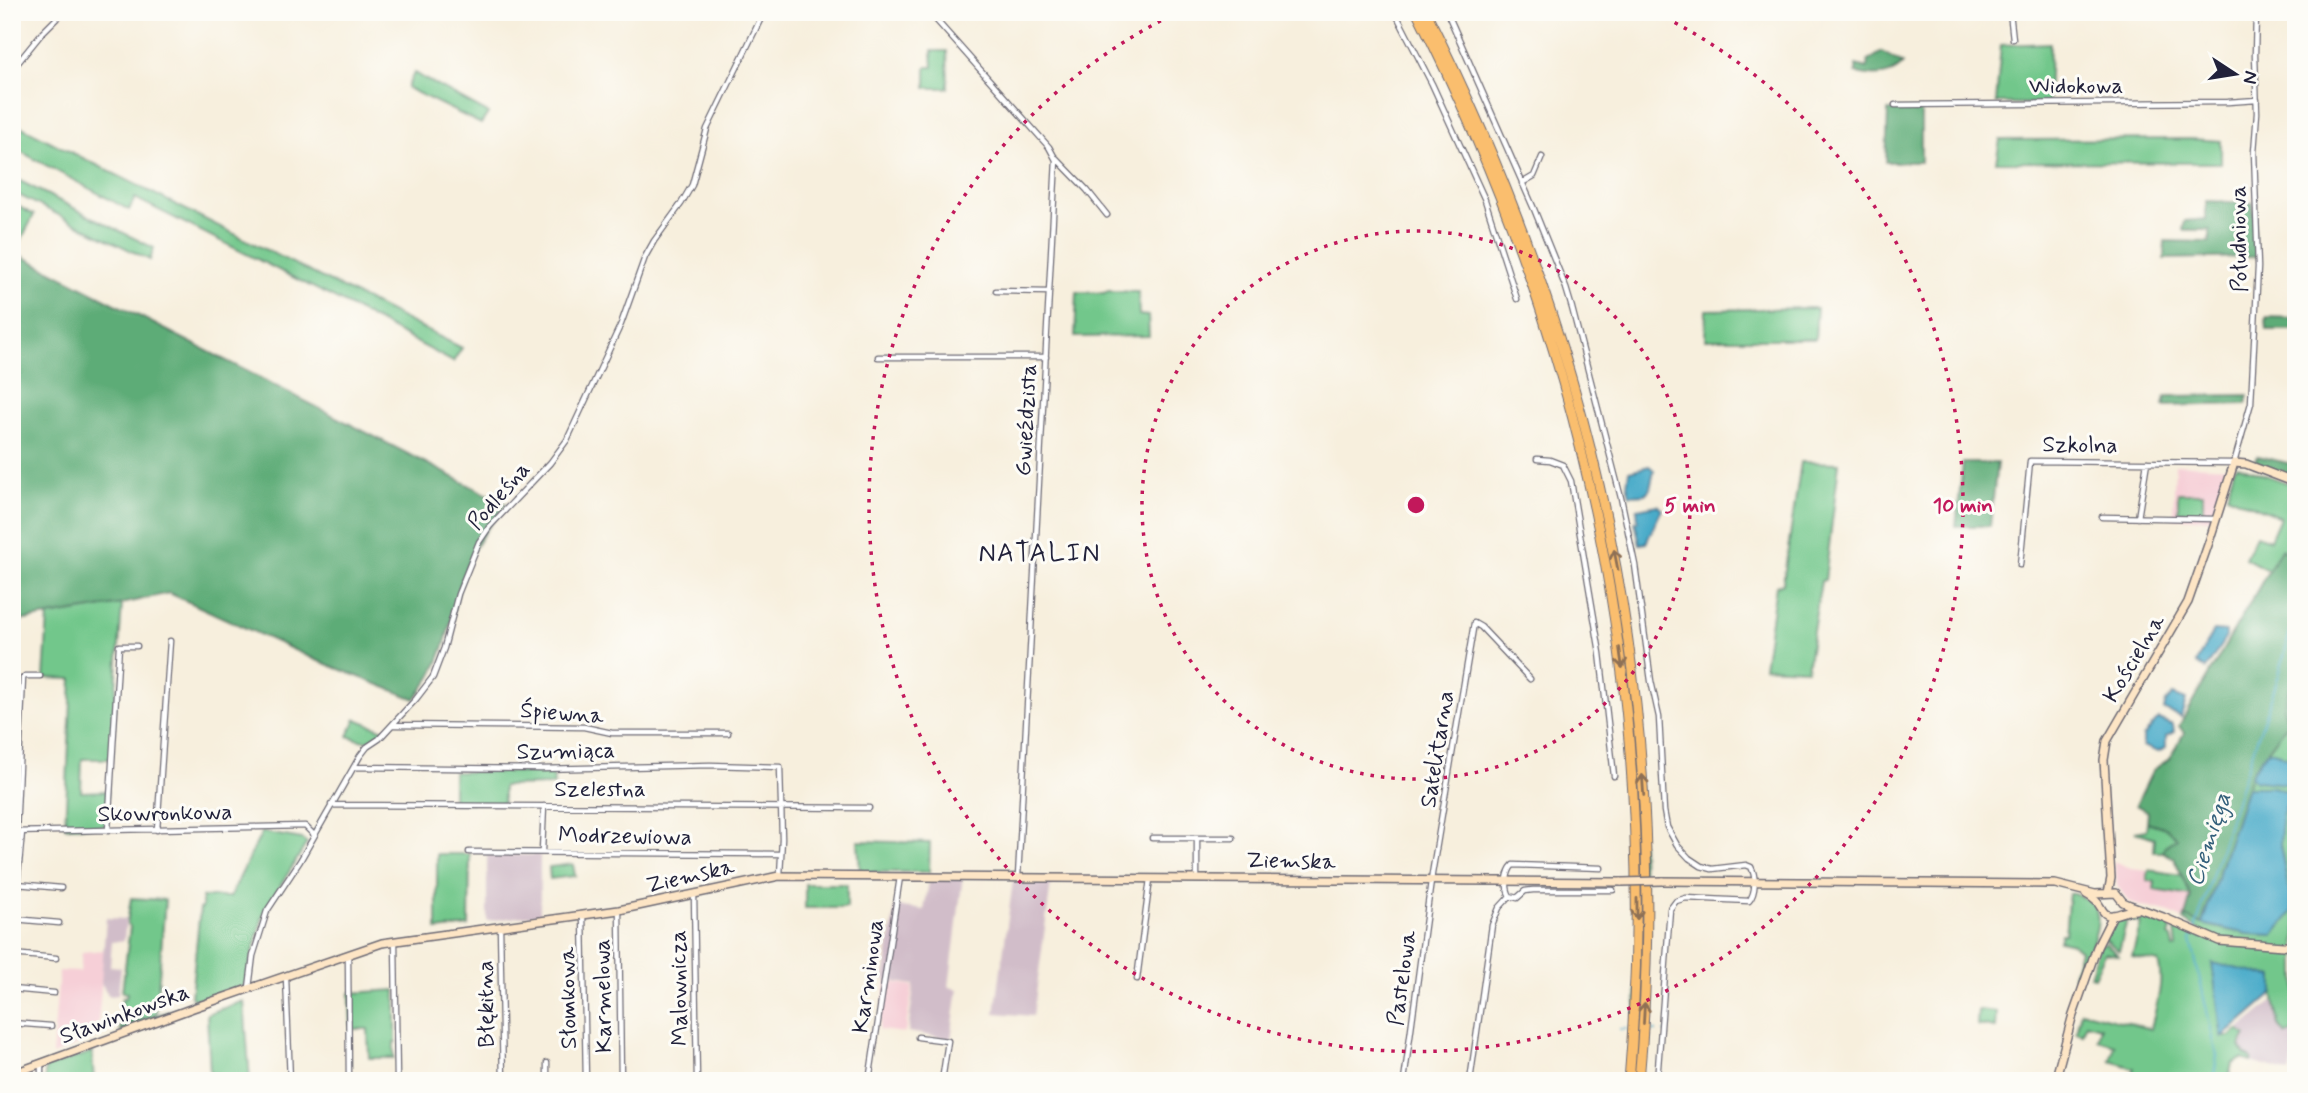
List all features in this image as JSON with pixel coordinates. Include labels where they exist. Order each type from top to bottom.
[{"type":"highway","points":[[1417,12],[1477,138],[1529,271],[1571,405],[1599,526],[1623,672],[1634,796],[1637,932],[1629,1081]]},
{"type":"highway","points":[[1426,12],[1480,125],[1534,259],[1574,386],[1609,523],[1633,675],[1645,811],[1647,930],[1639,1081]]},
{"type":"street","points":[[12,70],[63,12]]},
{"type":"street","name":"Podleśna","points":[[249,988],[253,957],[267,911],[367,747],[393,725],[433,677],[444,648],[458,594],[479,542],[490,526],[550,463],[567,440],[621,324],[645,256],[692,185],[707,129],[764,12]]},
{"type":"street","points":[[929,12],[1107,215]]},
{"type":"street","points":[[1395,12],[1432,84],[1485,200],[1517,299]]},
{"type":"street","points":[[1447,12],[1566,288],[1621,498],[1639,586],[1658,717],[1667,827],[1677,845],[1696,863],[1712,869],[1748,866],[1753,870],[1751,900],[1746,902],[1686,898],[1676,901],[1670,909],[1657,1081]]},
{"type":"street","points":[[2010,12],[2013,39]]},
{"type":"street","name":"Południowa","points":[[2234,463],[2251,402],[2258,267],[2254,152],[2257,100],[2256,12]]},
{"type":"street","name":"Widokowa","points":[[1895,105],[2257,100]]},
{"type":"street","name":"Gwieździsta","points":[[1018,877],[1056,157]]},
{"type":"street","points":[[1522,183],[1534,176],[1542,157]]},
{"type":"street","points":[[996,292],[1049,292]]},
{"type":"street","points":[[878,357],[1046,357]]},
{"type":"street","points":[[1537,459],[1559,462],[1566,469],[1571,481],[1600,653],[1614,776]]},
{"type":"street","name":"Szkolna","points":[[2020,565],[2030,461],[2234,463]]},
{"type":"street","points":[[2138,517],[2147,462]]},
{"type":"street","points":[[2234,463],[2246,464],[2296,483]]},
{"type":"street","name":"Kościelna","points":[[2100,904],[2110,894],[2111,877],[2104,760],[2106,747],[2112,731],[2188,602],[2234,463]]},
{"type":"street","points":[[2102,517],[2217,519]]},
{"type":"street","name":"Satelitarna","points":[[1432,881],[1474,623],[1481,627],[1530,680]]},
{"type":"street","points":[[157,830],[170,641]]},
{"type":"street","points":[[108,831],[120,646],[137,646]]},
{"type":"street","points":[[12,941],[23,678],[40,676]]},
{"type":"street","name":"Śpiewna","points":[[393,725],[584,727],[612,733],[728,733]]},
{"type":"street","name":"Szumiąca","points":[[353,767],[780,767],[780,807]]},
{"type":"street","name":"Szelestna","points":[[331,805],[869,808]]},
{"type":"street","points":[[542,851],[544,806]]},
{"type":"street","points":[[779,876],[780,807]]},
{"type":"street","name":"Skowronkowa","points":[[17,832],[320,824]]},
{"type":"street","points":[[305,826],[314,835]]},
{"type":"street","points":[[1152,838],[1234,838]]},
{"type":"street","points":[[1197,838],[1197,878]]},
{"type":"street","name":"Modrzewiowa","points":[[469,852],[781,854]]},
{"type":"street","points":[[1601,868],[1513,865],[1510,868],[1507,890],[1510,896],[1517,898],[1525,891],[1533,890],[1613,890]]},
{"type":"street","name":"Ziemska","points":[[249,988],[395,940],[619,910],[779,876],[2046,884],[2110,894]]},
{"type":"street","name":"Karminowa","points":[[869,1081],[900,876]]},
{"type":"street","points":[[1137,979],[1150,878]]},
{"type":"street","name":"Pastelowa","points":[[1404,1081],[1432,881]]},
{"type":"street","points":[[15,886],[61,888]]},
{"type":"street","points":[[2055,1081],[2072,1016],[2100,937],[2103,912],[2100,904],[2083,891]]},
{"type":"street","name":"Malownicza","points":[[694,894],[696,1081]]},
{"type":"street","points":[[2110,894],[2144,911],[2230,943],[2296,947]]},
{"type":"street","points":[[1470,1081],[1492,925],[1499,908],[1510,896]]},
{"type":"street","points":[[2100,937],[2123,902]]},
{"type":"street","name":"Karmelowa","points":[[619,910],[621,1081]]},
{"type":"street","points":[[2103,912],[2144,911]]},
{"type":"street","name":"Słomkowa","points":[[583,915],[586,1081]]},
{"type":"street","points":[[13,925],[59,923]]},
{"type":"street","name":"Błękitna","points":[[500,926],[503,1081]]},
{"type":"street","points":[[395,940],[397,1081]]},
{"type":"street","points":[[12,954],[57,958]]},
{"type":"street","points":[[348,954],[349,1081]]},
{"type":"street","points":[[286,975],[290,1081]]},
{"type":"street","name":"Sławinkowska","points":[[12,1073],[249,988]]},
{"type":"street","points":[[12,989],[54,993]]},
{"type":"street","points":[[12,1023],[51,1026]]},
{"type":"street","points":[[918,1037],[948,1041],[943,1081]]},
{"type":"street","points":[[547,1063],[547,1081]]},
{"type":"street","points":[[41,1064],[41,1081]]},
{"type":"shaded area","points":[[2175,464],[2228,467],[2215,519],[2173,518]]},
{"type":"shaded area","points":[[487,855],[540,855],[540,914],[487,921]]},
{"type":"shaded area","points":[[2114,861],[2131,868],[2149,870],[2147,880],[2155,881],[2154,890],[2191,896],[2184,920],[2170,913],[2133,904],[2127,899],[2117,885]]},
{"type":"shaded area","points":[[930,876],[963,876],[949,987],[958,989],[951,1039],[908,1032],[914,985],[884,980],[895,906],[924,910]]},
{"type":"shaded area","points":[[1013,881],[1051,883],[1033,1016],[995,1013]]},
{"type":"shaded area","points":[[106,918],[126,919],[124,940],[112,942],[110,966],[121,967],[118,995],[109,996],[101,983]]},
{"type":"shaded area","points":[[104,950],[97,1037],[52,1055],[59,971],[80,972],[82,952]]},
{"type":"shaded area","points":[[886,981],[913,986],[905,1033],[879,1030]]},
{"type":"shaded area","points":[[2275,1000],[2279,1026],[2286,1035],[2296,1031],[2296,1051],[2289,1073],[2251,1062],[2252,1058],[2244,1054],[2240,1046],[2245,1035],[2238,1030]]},
{"type":"green space","points":[[2050,43],[2048,104],[1996,103],[2001,45]]},
{"type":"green space","points":[[932,51],[947,51],[948,88],[926,88],[926,67],[933,67]]},
{"type":"green space","points":[[1882,52],[1903,64],[1893,72],[1881,75],[1856,73],[1856,65],[1867,68],[1868,61]]},
{"type":"green space","points":[[414,73],[488,113],[481,124],[407,88]]},
{"type":"green space","points":[[1888,110],[1921,110],[1921,162],[1886,162]]},
{"type":"green space","points":[[12,122],[462,348],[453,362],[342,302],[135,198],[129,210],[12,147]]},
{"type":"green space","points":[[2000,140],[2221,141],[2221,163],[1996,162]]},
{"type":"green space","points":[[12,177],[154,248],[150,260],[12,192]]},
{"type":"green space","points":[[2206,201],[2253,203],[2256,257],[2164,259],[2165,241],[2210,242],[2210,230],[2183,230],[2185,221],[2206,219]]},
{"type":"green space","points":[[12,203],[34,215],[15,252],[12,251]]},
{"type":"green space","points":[[12,251],[506,504],[472,553],[444,647],[429,680],[415,699],[316,660],[169,593],[122,604],[12,622]]},
{"type":"green space","points":[[1077,292],[1138,292],[1139,315],[1148,316],[1149,336],[1075,337]]},
{"type":"green space","points":[[1817,308],[1815,339],[1705,339],[1706,310]]},
{"type":"green space","points":[[2266,317],[2296,318],[2296,330],[2267,330]]},
{"type":"green space","points":[[2248,395],[2246,404],[2164,406],[2166,396]]},
{"type":"green space","points":[[2258,456],[2296,465],[2296,480],[2254,465]]},
{"type":"green space","points":[[1801,462],[1839,463],[1825,580],[1821,581],[1807,669],[1764,667],[1776,586],[1783,583]]},
{"type":"green space","points":[[1963,463],[1997,463],[1990,526],[1956,526]]},
{"type":"green space","points":[[2237,465],[2296,486],[2296,557],[2281,549],[2269,571],[2245,558],[2256,535],[2270,540],[2280,517],[2227,495]]},
{"type":"green space","points":[[2178,493],[2203,493],[2203,512],[2178,511]]},
{"type":"green space","points":[[2281,549],[2296,558],[2296,672],[2283,707],[2288,723],[2253,770],[2202,924],[2185,917],[2191,896],[2174,858],[2163,852],[2165,846],[2177,838],[2166,828],[2147,822],[2148,812],[2136,805],[2153,770],[2169,759],[2184,733],[2179,726]]},
{"type":"green space","points":[[122,604],[111,759],[82,759],[81,792],[108,791],[105,826],[65,827],[72,679],[44,678],[48,616]]},
{"type":"green space","points":[[2296,672],[2296,1031],[2286,1035],[2279,1026],[2273,993],[2223,1037],[2230,1037],[2238,1030],[2246,1035],[2240,1046],[2244,1054],[2252,1058],[2251,1062],[2242,1059],[2232,1064],[2228,1081],[2128,1081],[2134,1068],[2110,1061],[2115,1045],[2098,1040],[2101,1027],[2086,1023],[2083,1034],[2076,1032],[2081,1011],[2151,1029],[2160,987],[2158,962],[2132,957],[2141,923],[2127,920],[2119,951],[2104,938],[2112,926],[2126,915],[2170,925],[2169,936],[2174,948],[2177,948],[2177,927],[2201,938],[2204,934],[2184,920],[2185,917],[2228,930],[2274,935],[2293,911],[2280,845],[2281,816],[2274,787],[2247,787],[2253,770],[2288,723],[2283,707]]},
{"type":"green space","points":[[356,719],[384,730],[368,741],[348,736]]},
{"type":"green space","points":[[553,771],[554,785],[503,786],[503,803],[453,803],[453,772]]},
{"type":"green space","points":[[2147,822],[2166,828],[2177,838],[2165,846],[2163,852],[2154,852],[2155,838],[2135,832],[2146,830]]},
{"type":"green space","points":[[262,832],[302,839],[307,843],[264,912],[244,986],[205,1000],[200,998],[202,1002],[192,1005],[191,1002],[196,999],[191,997],[202,897],[230,897]]},
{"type":"green space","points":[[858,841],[930,843],[929,872],[860,872]]},
{"type":"green space","points":[[1639,844],[1642,844],[1643,933],[1635,1081],[1631,1081],[1640,933]]},
{"type":"green space","points":[[437,854],[470,854],[469,926],[437,930]]},
{"type":"green space","points":[[573,864],[575,876],[550,879],[549,867]]},
{"type":"green space","points":[[2149,870],[2181,875],[2191,896],[2154,890],[2155,882],[2147,880]]},
{"type":"green space","points":[[805,884],[847,884],[847,908],[805,908]]},
{"type":"green space","points":[[2069,893],[2085,898],[2094,906],[2097,916],[2094,939],[2079,977],[2073,976],[2080,950],[2073,944],[2059,941],[2061,934],[2065,934]]},
{"type":"green space","points":[[131,898],[165,900],[156,1015],[120,1026],[122,998],[126,998],[127,993],[122,992]]},
{"type":"green space","points":[[2105,943],[2118,955],[2105,953],[2094,977],[2090,976],[2099,945]]},
{"type":"green space","points":[[396,990],[394,1058],[369,1058],[368,1029],[351,1029],[350,993]]},
{"type":"green space","points":[[244,1001],[250,1081],[216,1081],[219,1074],[210,1073],[207,1014]]},
{"type":"green space","points":[[179,1008],[180,1012],[120,1032],[120,1026]]},
{"type":"green space","points":[[1978,1010],[1996,1012],[1995,1028],[1977,1025]]},
{"type":"green space","points":[[92,1052],[94,1081],[45,1081],[45,1068]]},
{"type":"water","points":[[1649,466],[1654,470],[1650,489],[1645,494],[1630,495],[1627,485],[1629,471]]},
{"type":"water","points":[[1658,505],[1662,509],[1646,543],[1640,544],[1635,522],[1638,521],[1637,509]]},
{"type":"water","points":[[2214,631],[2226,632],[2226,637],[2206,669],[2196,663]]},
{"type":"water","points":[[2173,695],[2186,700],[2181,717],[2164,710],[2166,702]]},
{"type":"water","points":[[2158,719],[2173,725],[2174,732],[2166,736],[2166,748],[2158,752],[2143,746],[2143,737]]},
{"type":"water","points":[[2267,751],[2274,751],[2296,762],[2296,785],[2256,781],[2251,777]]},
{"type":"water","points":[[2247,787],[2274,787],[2291,793],[2282,816],[2280,845],[2293,911],[2274,935],[2247,934],[2202,924]]},
{"type":"water","points":[[2212,963],[2274,977],[2274,993],[2222,1038]]},
{"type":"waterway","name":"Ciemięga","points":[[2195,929],[2279,675],[2296,610]]},
{"type":"waterway","name":"Ciemięga","points":[[2193,934],[2191,940],[2217,1056],[2213,1081]]},
{"type":"waterway","points":[[1620,1029],[1626,1029]]},
{"type":"waterway","points":[[1651,1031],[1656,1031]]},
{"type":"district","name":"NATALIN","points":[[1040,552]]}]
